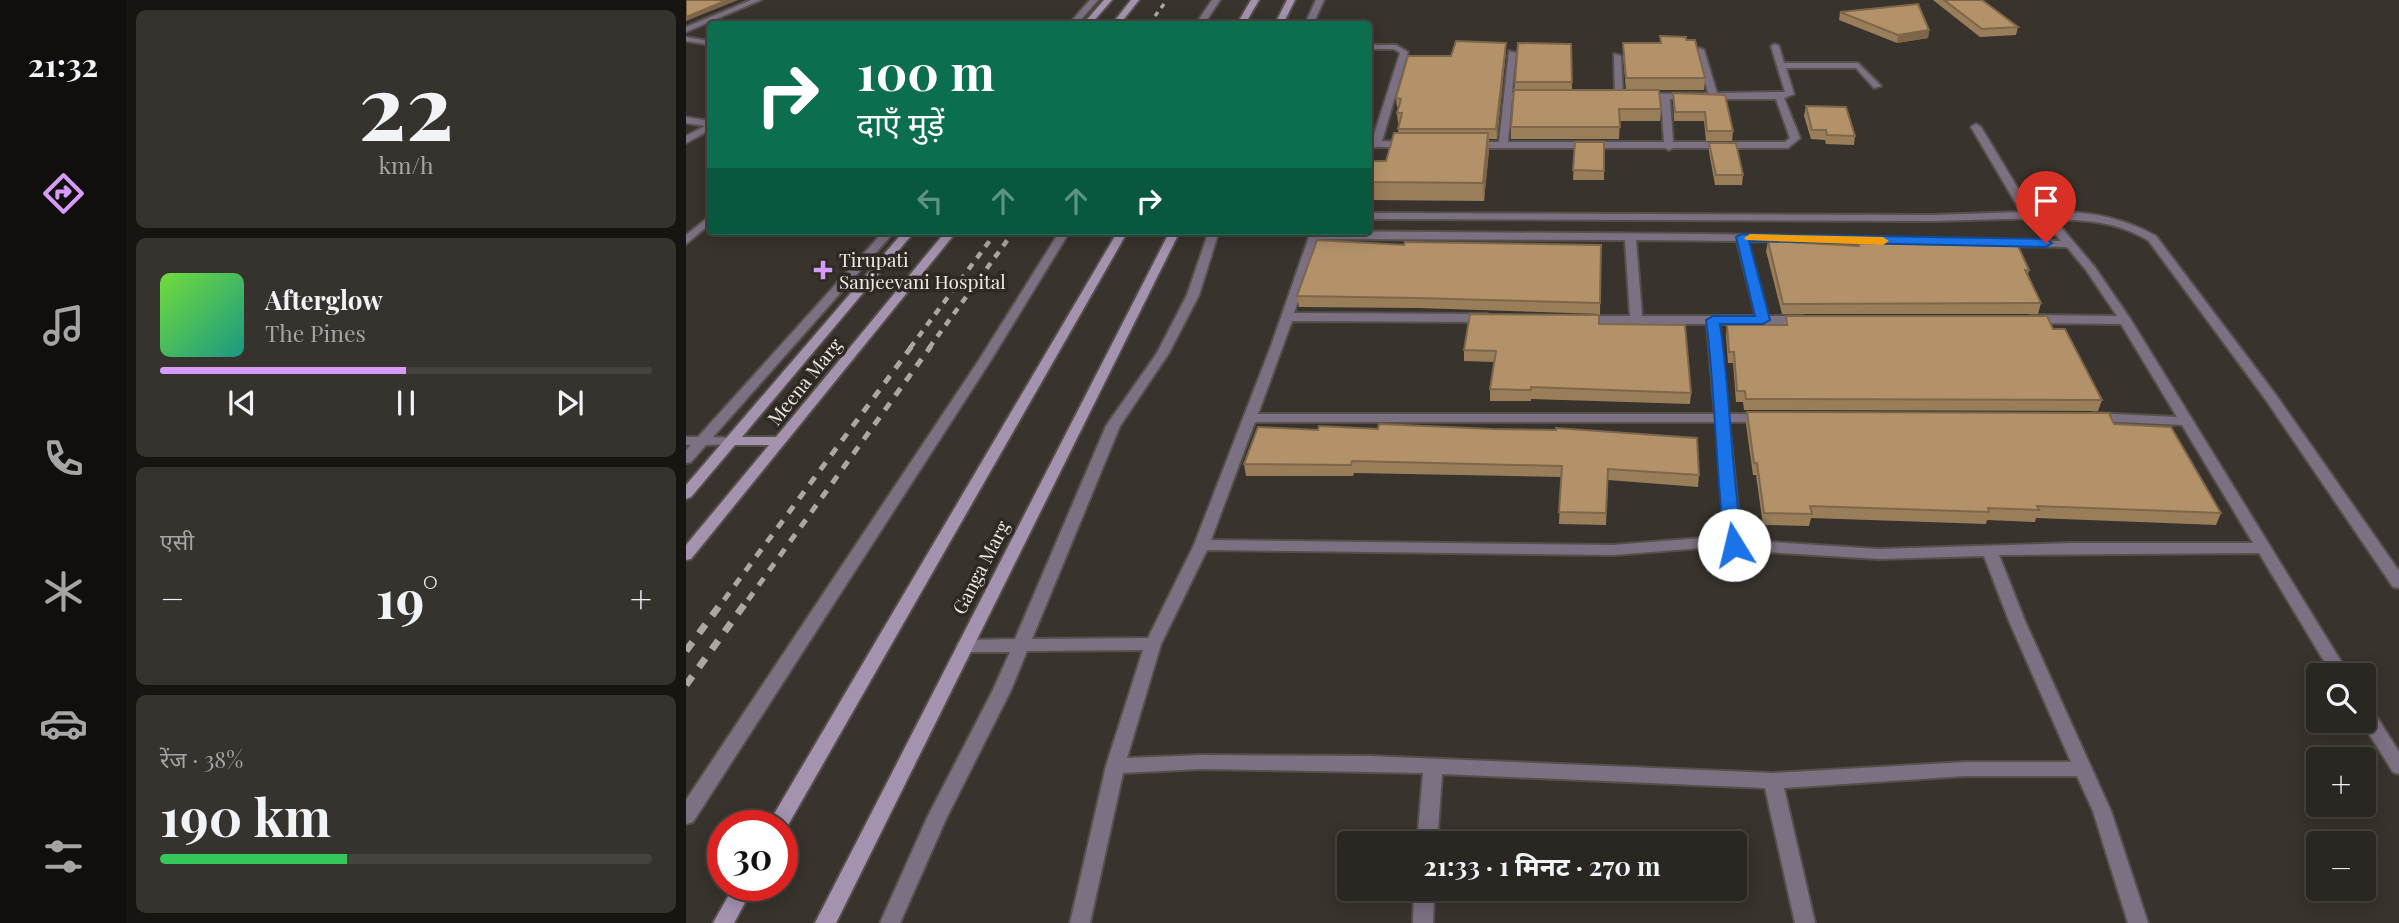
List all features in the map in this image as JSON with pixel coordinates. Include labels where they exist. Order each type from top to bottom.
[{"type":"street","points":[[707,21],[757,0]]},
{"type":"street","points":[[1076,21],[1094,0]]},
{"type":"street","points":[[1090,21],[1108,0]]},
{"type":"street","points":[[1118,21],[1135,0]]},
{"type":"street","points":[[1202,21],[1216,0]]},
{"type":"street","points":[[1243,21],[1255,0]]},
{"type":"street","points":[[1280,21],[1291,0]]},
{"type":"street","points":[[1310,21],[1320,0]]},
{"type":"street","points":[[686,30],[707,21]]},
{"type":"street","points":[[686,39],[707,42]]},
{"type":"street","points":[[1605,96],[1790,94],[1775,46]]},
{"type":"street","points":[[1372,47],[1396,47],[1404,52],[1372,145],[1414,145]]},
{"type":"street","points":[[1700,50],[1713,96]]},
{"type":"street","points":[[1503,145],[1512,53]]},
{"type":"street","points":[[1617,56],[1619,96]]},
{"type":"street","points":[[1781,65],[1858,66],[1877,86]]},
{"type":"street","points":[[1508,96],[1550,96]]},
{"type":"street","points":[[1665,96],[1669,146]]},
{"type":"street","points":[[1452,145],[1788,145],[1795,138],[1779,96]]},
{"type":"street","points":[[686,120],[707,125]]},
{"type":"street","points":[[1976,127],[2028,215]]},
{"type":"street","points":[[686,140],[707,128]]},
{"type":"street","points":[[2045,215],[2090,268],[2125,320],[2334,663]]},
{"type":"street","points":[[1372,216],[2045,215],[2102,218],[2129,225],[2152,238],[2271,398],[2399,583]]},
{"type":"street","points":[[687,239],[707,222]]},
{"type":"street","points":[[1372,234],[1742,237],[2070,244]]},
{"type":"street","points":[[686,459],[886,235]]},
{"type":"street","name":"Meena Marg","points":[[686,494],[907,235]]},
{"type":"street","name":"Meena Marg","points":[[686,555],[949,235]]},
{"type":"street","points":[[686,816],[985,360],[1063,235]]},
{"type":"street","points":[[786,810],[1121,235]]},
{"type":"street","name":"Ganga Marg","points":[[825,923],[1173,235]]},
{"type":"street","points":[[890,923],[937,818],[1021,646],[1113,426],[1169,341],[1193,295],[1213,235]]},
{"type":"street","points":[[1080,923],[1115,766],[1153,644],[1202,545],[1287,317],[1314,235]]},
{"type":"street","points":[[1630,237],[1636,321]]},
{"type":"street","points":[[1742,237],[1763,320]]},
{"type":"street","points":[[1287,317],[1498,318]]},
{"type":"street","points":[[2013,319],[2125,320]]},
{"type":"street","points":[[1566,320],[1822,320]]},
{"type":"street","points":[[1713,320],[1720,375],[1726,491],[1734,545]]},
{"type":"street","points":[[2080,417],[2186,421]]},
{"type":"street","points":[[1248,418],[1774,418]]},
{"type":"street","points":[[686,441],[779,441]]},
{"type":"street","points":[[1202,545],[1614,550],[1702,543],[1879,554],[2071,548],[2264,548]]},
{"type":"street","points":[[1990,551],[2017,621],[2102,811],[2138,923]]},
{"type":"street","points":[[965,646],[1153,644]]},
{"type":"street","points":[[2376,730],[2399,767]]},
{"type":"street","points":[[1115,766],[1202,762],[1433,766],[1773,780],[1966,769],[2083,769]]},
{"type":"street","points":[[1428,831],[1433,766]]},
{"type":"street","points":[[1773,780],[1805,923]]},
{"type":"street","points":[[723,923],[735,901]]},
{"type":"street","points":[[1423,923],[1424,901]]},
{"type":"building","points":[[686,0],[727,0],[686,17]]},
{"type":"building","points":[[1944,0],[1982,0],[2018,27],[1982,29]]},
{"type":"building","points":[[1918,4],[1929,30],[1898,35],[1840,12]]},
{"type":"building","points":[[1660,36],[1695,40],[1705,78],[1626,78],[1623,43],[1661,43]]},
{"type":"building","points":[[1456,41],[1506,43],[1496,129],[1398,129],[1402,113],[1397,113],[1401,99],[1396,98],[1408,56],[1451,56]]},
{"type":"building","points":[[1518,43],[1571,44],[1572,82],[1515,82]]},
{"type":"building","points":[[1514,90],[1659,90],[1661,109],[1619,109],[1620,127],[1511,127]]},
{"type":"building","points":[[1673,93],[1725,95],[1733,131],[1707,131],[1705,112],[1675,112]]},
{"type":"building","points":[[1806,106],[1846,107],[1855,136],[1827,135],[1826,130],[1812,130]]},
{"type":"building","points":[[1394,133],[1488,133],[1483,183],[1372,182],[1372,161],[1386,161]]},
{"type":"building","points":[[1575,142],[1604,142],[1604,171],[1573,170]]},
{"type":"building","points":[[1709,143],[1736,143],[1743,175],[1716,175]]},
{"type":"building","points":[[1317,240],[1404,245],[1405,242],[1601,245],[1600,303],[1297,296]]},
{"type":"building","points":[[1768,241],[1859,246],[1858,243],[2018,246],[2029,270],[2025,270],[2041,303],[1783,304]]},
{"type":"building","points":[[1470,314],[1599,315],[1599,324],[1685,325],[1691,393],[1531,387],[1531,390],[1490,389],[1496,351],[1464,350]]},
{"type":"building","points":[[1786,316],[2047,316],[2053,329],[2065,329],[2102,400],[1746,399],[1745,391],[1737,391],[1734,352],[1729,352],[1727,325],[1787,325]]},
{"type":"building","points":[[1747,412],[2109,413],[2114,424],[2171,427],[2221,513],[2037,506],[2039,510],[1988,508],[1989,512],[1810,506],[1812,514],[1764,513]]},
{"type":"building","points":[[1379,424],[1492,429],[1556,428],[1697,438],[1699,475],[1608,469],[1606,513],[1559,512],[1562,466],[1352,461],[1351,465],[1244,464],[1258,427],[1378,429]]},
{"type":"railway","points":[[1151,21],[1167,0]]},
{"type":"railway","points":[[910,348],[994,235]]},
{"type":"railway","points":[[929,348],[1011,235]]},
{"type":"railway","points":[[724,600],[912,346]]},
{"type":"railway","points":[[748,600],[931,346]]},
{"type":"railway","points":[[686,651],[725,598]]},
{"type":"railway","points":[[686,685],[749,598]]},
{"type":"slow traffic","points":[[1750,238],[1883,241]]},
{"type":"place","name":"Tirupati Sanjeevani Hospital","points":[[823,270]]},
{"type":"route","points":[[1734,545],[1726,491],[1720,375],[1713,320],[1763,320],[1742,237],[2046,243]]}]
